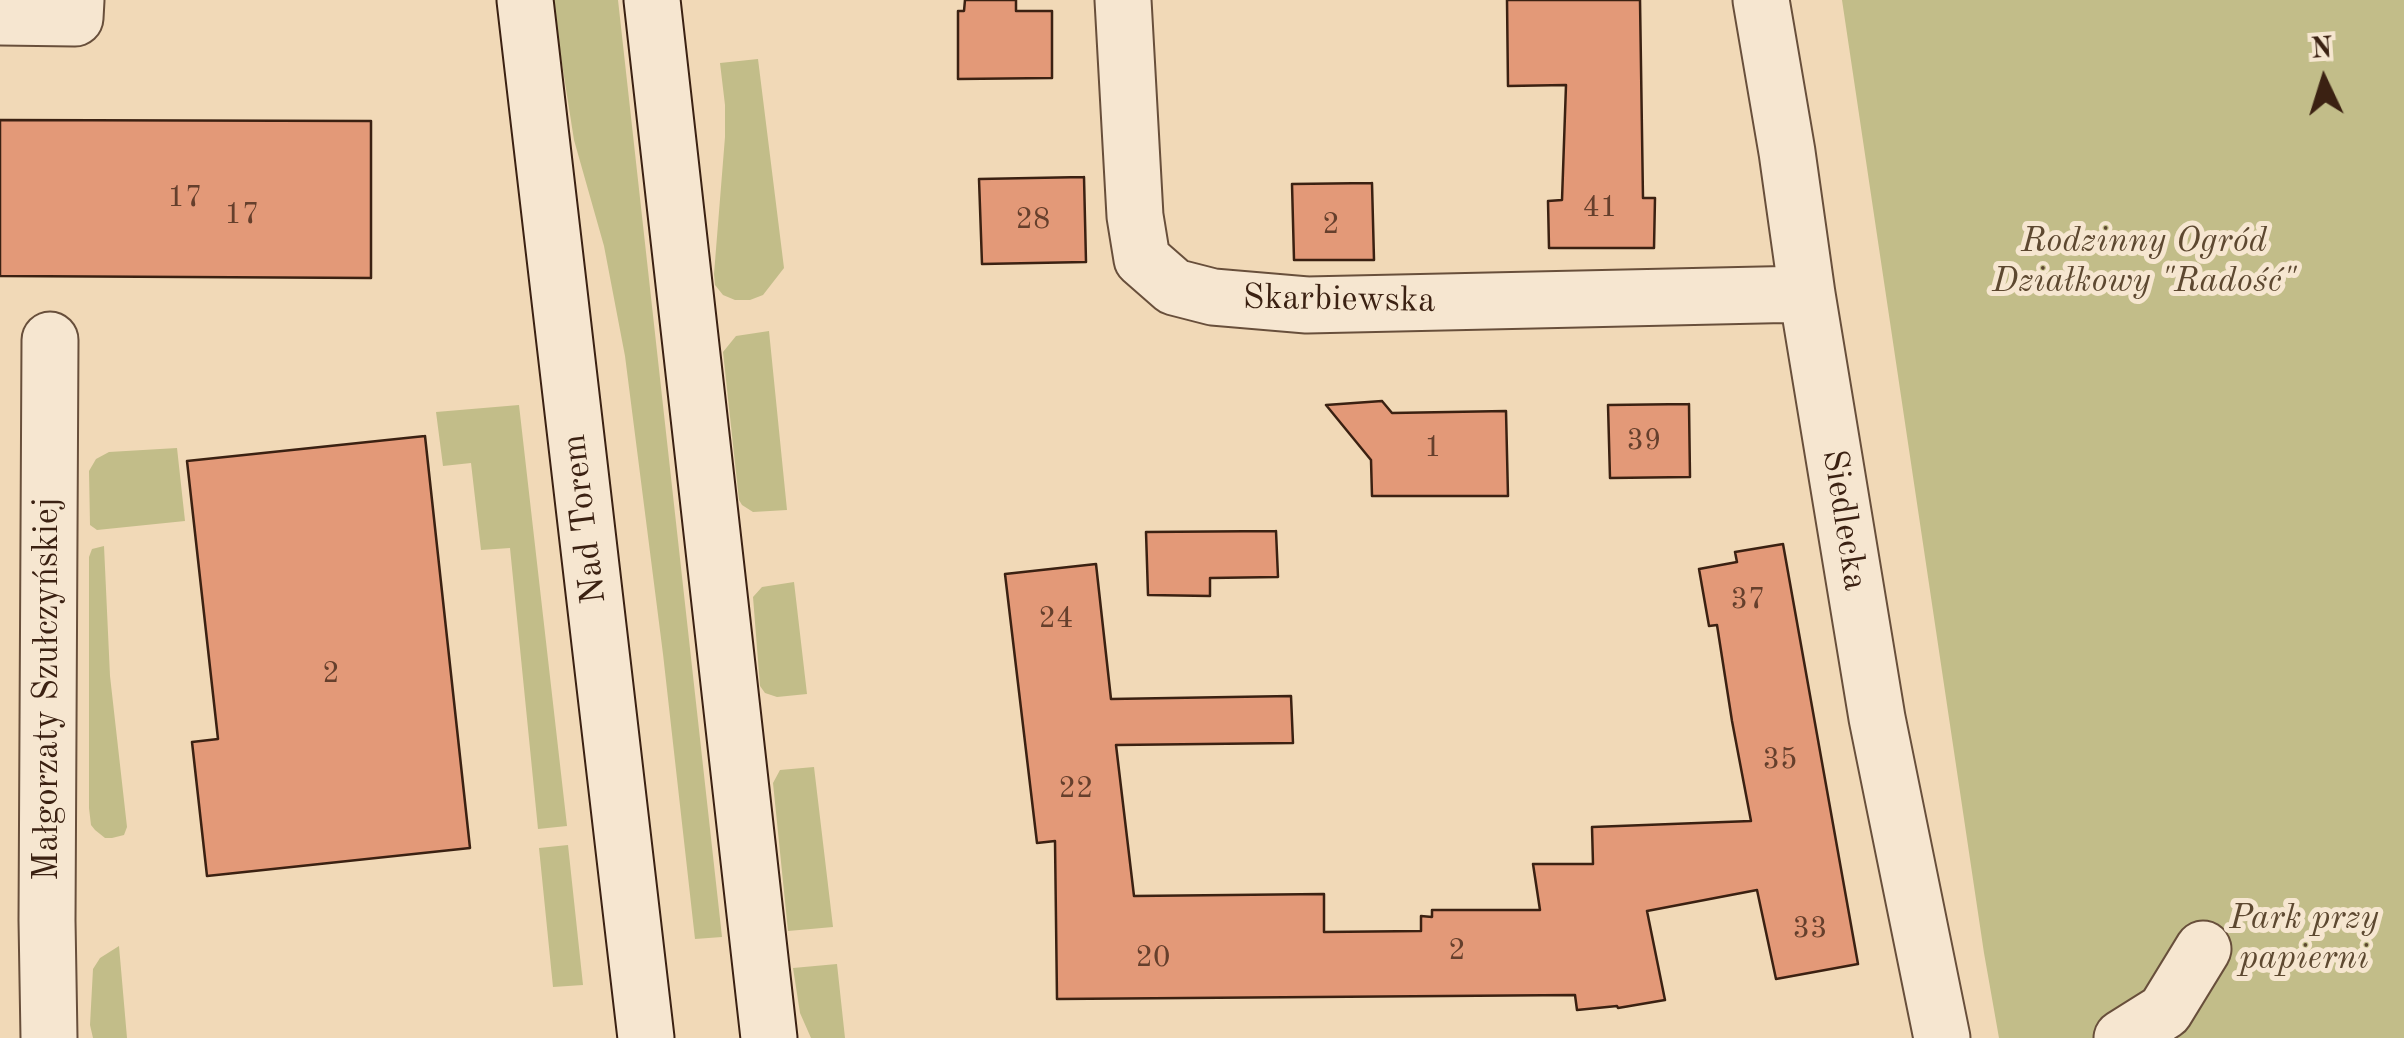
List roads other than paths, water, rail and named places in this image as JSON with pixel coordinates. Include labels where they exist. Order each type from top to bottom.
[{"type":"street","points":[[0,17],[75,18],[76,0]]},
{"type":"street","name":"Nad Torem","points":[[526,0],[646,1038]]},
{"type":"street","points":[[652,0],[769,1038]]},
{"type":"street","name":"Skarbiewska","points":[[1123,0],[1135,216],[1142,259],[1174,287],[1213,297],[1307,305],[1807,294]]},
{"type":"street","name":"Siedlecka","points":[[1761,0],[1877,718],[1942,1038]]},
{"type":"street","name":"Małgorzaty Szułczyńskiej","points":[[49,1038],[50,340]]},
{"type":"street","points":[[2122,1038],[2165,1011],[2204,949]]},
{"type":"park label","name":"Rodzinny Ogród Działkowy \"Radość\"","points":[[2144,262]]},
{"type":"park label","name":"Park przy papierni","points":[[2304,939]]}]
